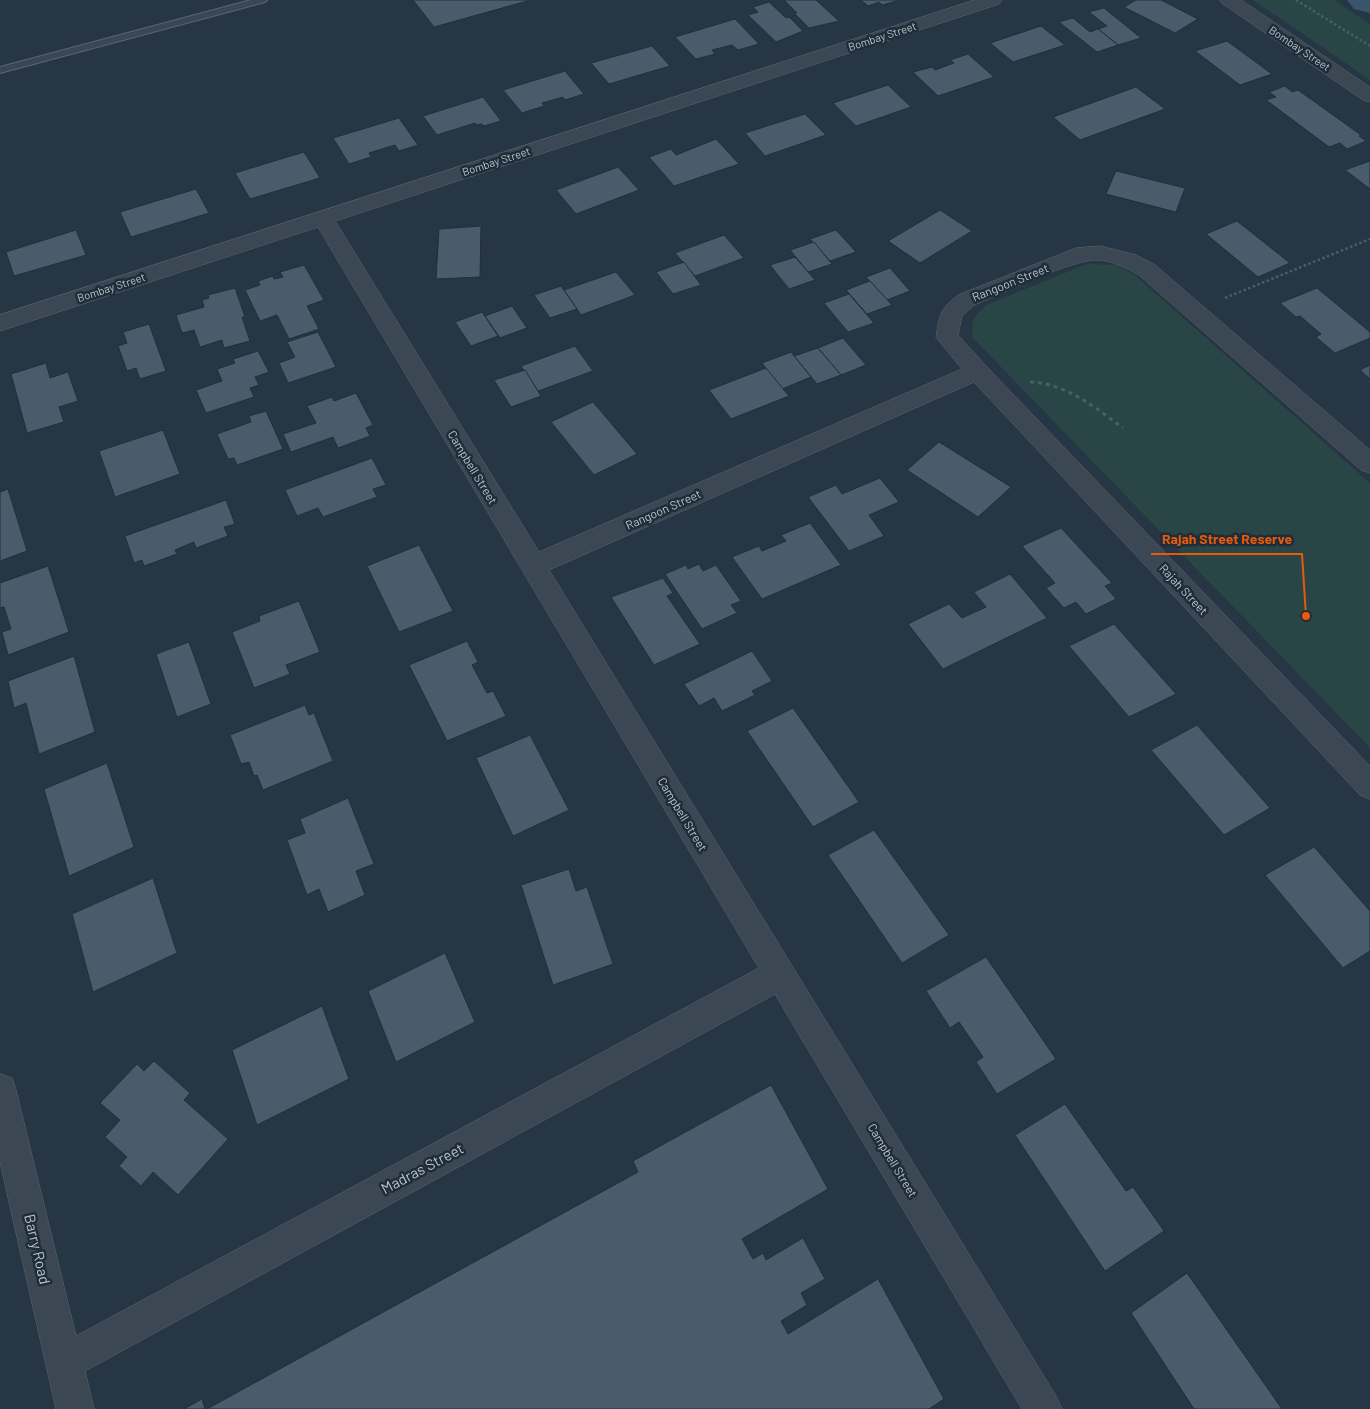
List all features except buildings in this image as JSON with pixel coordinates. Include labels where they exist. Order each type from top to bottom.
[{"type":"street","name":"Bombay Street","points":[[0,323],[993,0]]},
{"type":"street","name":"Bombay Street","points":[[1229,0],[1370,96]]},
{"type":"street","name":"Campbell Street","points":[[323,218],[1043,1409]]},
{"type":"street","name":"Rangoon Street","points":[[533,566],[977,371],[947,336],[950,313],[966,300],[1076,255],[1100,253],[1128,260],[1147,270],[1370,464]]},
{"type":"street","name":"Rajah Street","points":[[977,371],[1370,786]]},
{"type":"street","name":"Madras Street","points":[[64,1362],[780,974]]},
{"type":"street","name":"Barry Road","points":[[0,1090],[75,1409]]},
{"type":"lane","points":[[0,70],[262,0]]},
{"type":"path","points":[[1296,0],[1370,46]]},
{"type":"path","points":[[1194,310],[1370,239]]},
{"type":"path","points":[[1022,383],[1036,381],[1064,390],[1123,428]]},
{"type":"green space","points":[[1253,0],[1334,0],[1370,24],[1370,80]]},
{"type":"green space","points":[[1087,264],[1116,265],[1136,276],[1370,483],[1370,748],[972,337],[973,319],[986,305]]},
{"type":"place","name":"Rajah Street Reserve","points":[[1306,616]]}]
